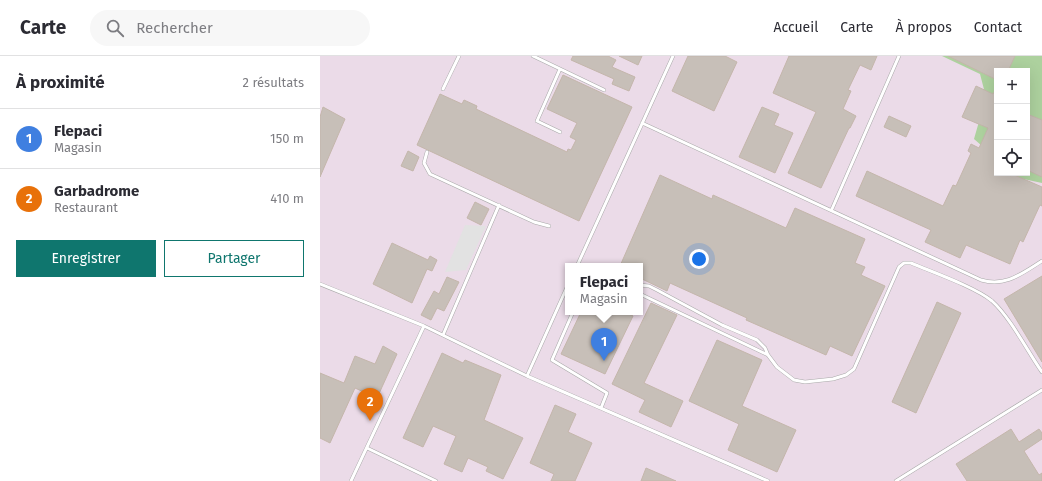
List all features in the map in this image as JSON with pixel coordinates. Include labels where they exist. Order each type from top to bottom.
[{"type":"lane","points":[[443,89],[459,56]]},
{"type":"lane","points":[[533,56],[604,90]]},
{"type":"lane","points":[[578,263],[673,56]]},
{"type":"lane","points":[[832,209],[899,56]]},
{"type":"lane","points":[[560,69],[537,121],[560,132]]},
{"type":"lane","points":[[642,123],[832,209],[980,280],[990,282],[1006,281],[1042,261]]},
{"type":"lane","points":[[427,152],[424,162],[426,169],[430,174],[534,222],[549,226]]},
{"type":"lane","points":[[443,335],[499,205]]},
{"type":"lane","points":[[643,285],[649,286],[722,325],[758,340],[777,367],[794,380],[816,381],[851,373],[858,363],[899,268],[907,262],[939,275],[992,301],[1006,318],[1042,372]]},
{"type":"lane","points":[[320,284],[424,326],[527,376],[768,481]]},
{"type":"lane","points":[[527,376],[565,292]]},
{"type":"lane","points":[[643,295],[768,355]]},
{"type":"lane","points":[[572,315],[552,360],[607,393],[601,408]]},
{"type":"lane","points":[[351,481],[424,326]]},
{"type":"lane","points":[[896,481],[1042,390]]},
{"type":"lane","points":[[367,448],[436,481]]},
{"type":"shaded area","points":[[320,56],[1042,56],[1042,481],[320,481]]},
{"type":"shaded area","points":[[465,225],[486,226],[466,270],[445,272]]},
{"type":"green space","points":[[942,56],[1042,56],[1042,183],[1019,178],[1017,176],[1030,176],[1030,68],[994,68],[994,156],[974,139],[986,97],[980,74]]},
{"type":"building","points":[[573,56],[608,56],[616,60],[612,67],[635,77],[629,91],[612,84],[614,79],[571,60]]},
{"type":"building","points":[[619,56],[642,56],[638,65]]},
{"type":"building","points":[[688,56],[725,56],[737,62],[714,111],[672,91]]},
{"type":"building","points":[[789,56],[877,56],[871,70],[860,65],[848,90],[851,91],[843,109],[856,116],[821,188],[788,173],[816,112],[773,93]]},
{"type":"building","points":[[948,56],[1015,56],[1009,68],[994,68],[994,79]]},
{"type":"building","points":[[563,75],[632,107],[579,221],[417,145],[440,94],[462,104],[464,100],[477,106],[476,109],[567,152],[568,149],[571,150],[576,140],[570,137],[577,123],[547,109]]},
{"type":"building","points":[[976,86],[993,94],[994,92],[994,176],[1017,176],[1042,187],[1042,206],[1040,205],[1023,242],[1020,240],[1010,264],[966,245],[960,258],[925,242],[931,230],[856,196],[867,171],[943,206],[953,185],[956,186],[971,153],[968,151],[971,144],[979,148],[988,128],[962,117]]},
{"type":"building","points":[[323,107],[345,119],[320,177],[320,117]]},
{"type":"building","points":[[762,107],[779,114],[774,125],[793,133],[775,173],[739,157]]},
{"type":"building","points":[[1030,115],[1042,120],[1042,177],[1030,171]]},
{"type":"building","points":[[889,116],[911,126],[906,137],[884,127]]},
{"type":"building","points":[[408,151],[419,157],[413,171],[401,166]]},
{"type":"building","points":[[660,175],[712,199],[713,195],[786,228],[795,208],[865,239],[855,263],[865,267],[861,275],[885,286],[852,356],[830,346],[826,355],[746,320],[747,318],[670,283],[667,291],[643,279],[643,263],[621,263]]},
{"type":"building","points":[[475,202],[489,209],[481,225],[467,218]]},
{"type":"building","points":[[392,243],[428,260],[430,256],[437,260],[432,271],[427,269],[412,303],[373,284]]},
{"type":"building","points":[[1042,276],[1042,362],[1004,299]]},
{"type":"building","points":[[447,277],[459,282],[444,311],[437,308],[431,320],[421,315],[434,291],[439,294]]},
{"type":"building","points":[[937,302],[961,313],[916,413],[892,402]]},
{"type":"building","points":[[651,303],[677,315],[644,383],[683,401],[671,427],[639,412],[645,400],[612,384]]},
{"type":"building","points":[[580,315],[633,316],[605,374],[561,354]]},
{"type":"building","points":[[717,340],[762,360],[742,406],[796,430],[777,472],[728,450],[739,424],[689,401]]},
{"type":"building","points":[[383,346],[397,354],[377,398],[355,388],[330,443],[320,438],[320,373],[344,383],[355,356],[375,364]]},
{"type":"building","points":[[442,353],[463,363],[465,360],[501,375],[484,420],[523,438],[503,479],[486,471],[488,467],[468,458],[462,472],[444,464],[456,436],[433,426],[423,447],[403,438]]},
{"type":"building","points":[[555,405],[576,414],[568,432],[592,443],[575,481],[551,481],[554,474],[530,463]]},
{"type":"building","points":[[1011,429],[1019,442],[1039,429],[1042,433],[1042,439],[1024,451],[1039,475],[1042,473],[1042,481],[967,481],[956,464]]},
{"type":"building","points":[[646,468],[676,481],[641,481]]},
{"type":"place","name":"Flepaci","points":[[604,361]]},
{"type":"place","name":"Garbadrome","points":[[370,421]]}]
